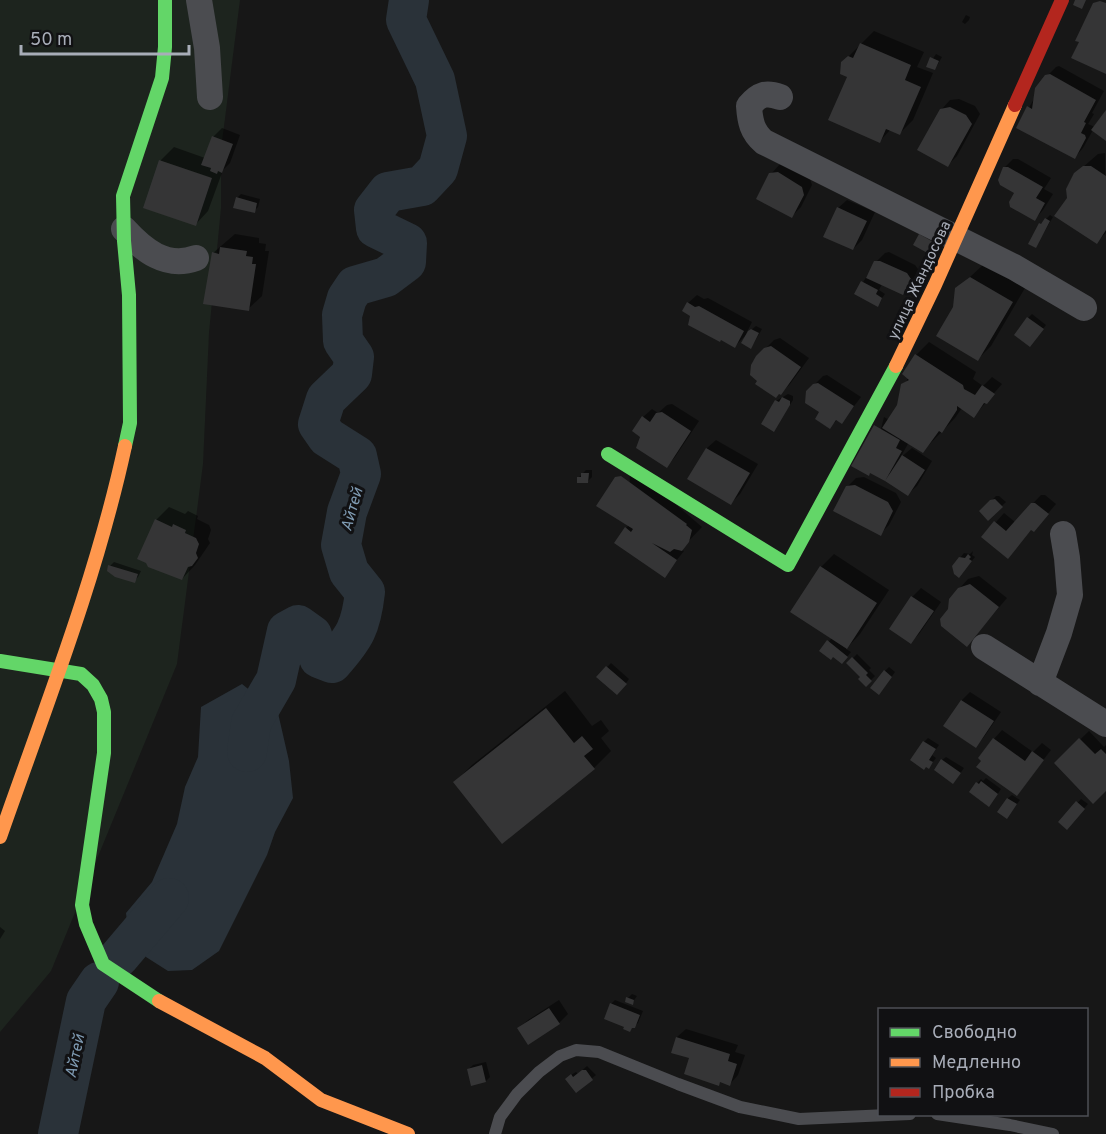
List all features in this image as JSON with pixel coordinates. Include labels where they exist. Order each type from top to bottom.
[{"type":"street","points":[[162,78],[165,47],[165,0]]},
{"type":"street","points":[[0,837],[98,553],[115,492],[130,423],[129,295],[123,196],[188,0]]},
{"type":"street","points":[[199,0],[207,48],[210,96]]},
{"type":"street","name":"улица Жандосова","points":[[608,454],[788,565],[896,367],[956,239],[1062,0]]},
{"type":"street","points":[[780,97],[770,93],[762,94],[749,106],[755,135],[764,142],[1014,267],[1084,308]]},
{"type":"street","points":[[124,229],[137,243],[168,262],[186,262],[196,258]]},
{"type":"street","points":[[1040,683],[1070,595],[1063,534]]},
{"type":"street","points":[[984,647],[1106,724]]},
{"type":"street","points":[[0,661],[81,674],[93,685],[101,699],[104,712],[105,753],[82,905],[86,924],[103,964],[146,994],[265,1058],[321,1100],[408,1134]]},
{"type":"lane","points":[[495,1134],[500,1117],[517,1094],[538,1072],[560,1056],[576,1050],[599,1052],[740,1107],[799,1119],[878,1115]]},
{"type":"lane","points":[[950,1116],[1053,1134]]},
{"type":"shaded area","points":[[0,0],[240,0],[221,150],[221,208],[209,333],[203,464],[177,664],[51,971],[0,1032]]},
{"type":"shaded area","points":[[242,684],[278,713],[289,761],[293,798],[219,951],[192,970],[168,971],[146,957],[128,930],[126,913],[152,882],[177,824],[185,787],[198,757],[201,707]]},
{"type":"building","points":[[1075,0],[1086,0],[1082,9],[1073,5]]},
{"type":"building","points":[[1100,1],[1106,3],[1106,74],[1071,58],[1079,42],[1075,41],[1093,3]]},
{"type":"building","points":[[860,43],[911,65],[905,80],[921,87],[900,135],[886,129],[880,143],[828,120],[847,77],[840,74],[841,62],[848,56],[853,58]]},
{"type":"building","points":[[930,57],[939,61],[935,70],[926,67]]},
{"type":"building","points":[[1050,74],[1096,100],[1084,122],[1086,123],[1081,133],[1086,138],[1075,159],[1016,128],[1027,106],[1032,109],[1035,88],[1045,75]]},
{"type":"building","points":[[950,107],[966,115],[972,124],[948,167],[917,150],[940,109]]},
{"type":"building","points":[[1106,110],[1106,141],[1091,130]]},
{"type":"building","points":[[212,136],[233,144],[222,173],[218,171],[217,174],[210,171],[211,168],[201,165]]},
{"type":"building","points":[[159,160],[212,178],[196,226],[143,208]]},
{"type":"building","points":[[1083,166],[1091,166],[1106,176],[1106,230],[1097,244],[1054,216],[1067,198],[1066,189],[1074,173]]},
{"type":"building","points":[[1003,167],[1008,167],[1043,187],[1036,198],[1045,203],[1035,221],[1010,207],[1009,202],[1014,193],[1000,185],[998,180]]},
{"type":"building","points":[[778,172],[802,187],[804,195],[792,218],[756,199],[769,173]]},
{"type":"building","points":[[236,197],[257,203],[255,213],[233,208]]},
{"type":"building","points":[[837,207],[867,221],[853,250],[823,237]]},
{"type":"building","points":[[1045,218],[1050,221],[1036,248],[1028,244],[1039,223],[1041,224]]},
{"type":"building","points":[[919,234],[937,244],[931,255],[913,245]]},
{"type":"building","points":[[220,247],[247,251],[246,256],[253,257],[252,264],[256,264],[249,311],[203,304],[212,252],[219,254]]},
{"type":"building","points":[[874,261],[880,261],[907,273],[911,279],[903,295],[866,278]]},
{"type":"building","points":[[970,277],[1013,302],[978,361],[936,336],[953,307],[955,288]]},
{"type":"building","points":[[861,281],[878,290],[876,294],[882,298],[878,307],[854,294]]},
{"type":"building","points":[[687,302],[695,307],[699,306],[744,331],[735,348],[688,325],[690,316],[682,311]]},
{"type":"building","points":[[1027,317],[1044,329],[1030,347],[1014,335]]},
{"type":"building","points":[[751,329],[759,333],[751,349],[741,343]]},
{"type":"building","points":[[771,346],[801,367],[781,395],[779,394],[776,398],[755,384],[757,381],[750,375],[751,365],[756,356],[764,348]]},
{"type":"building","points":[[915,354],[975,395],[982,385],[995,394],[987,404],[984,403],[974,418],[957,406],[957,410],[942,433],[939,431],[923,453],[882,428],[897,405],[901,384],[909,380],[902,374]]},
{"type":"building","points":[[818,383],[854,406],[842,424],[836,420],[830,429],[815,419],[819,412],[805,403],[806,391],[813,384]]},
{"type":"building","points":[[782,397],[790,401],[790,405],[774,432],[761,424],[775,400],[779,402]]},
{"type":"building","points":[[662,412],[691,431],[667,468],[636,448],[640,437],[632,431],[642,416],[650,422],[656,413]]},
{"type":"building","points":[[874,425],[900,440],[896,448],[902,451],[885,481],[870,473],[869,476],[851,466]]},
{"type":"building","points":[[706,448],[750,473],[731,505],[687,479]]},
{"type":"building","points":[[902,455],[925,470],[908,496],[885,481]]},
{"type":"building","points":[[581,473],[589,473],[588,483],[577,483],[577,477],[581,477]]},
{"type":"building","points":[[621,476],[692,530],[689,542],[682,551],[674,549],[670,552],[652,543],[677,560],[665,578],[614,543],[625,527],[631,532],[633,529],[596,506],[615,477]]},
{"type":"building","points":[[855,485],[888,502],[893,511],[881,536],[833,511],[846,486]]},
{"type":"building","points":[[995,499],[1003,507],[988,521],[979,511],[990,500]]},
{"type":"building","points":[[1031,503],[1035,503],[1049,514],[1034,532],[1031,530],[1008,559],[981,537],[994,521],[1006,531]]},
{"type":"building","points":[[155,519],[172,527],[173,524],[186,530],[185,533],[196,538],[199,544],[196,553],[198,558],[192,566],[188,567],[182,580],[148,567],[146,563],[137,559]]},
{"type":"building","points":[[968,554],[972,561],[959,578],[954,574],[952,566],[959,557],[965,558]]},
{"type":"building","points":[[108,565],[138,574],[135,583],[115,577],[107,571]]},
{"type":"building","points":[[820,566],[877,603],[847,649],[790,612]]},
{"type":"building","points":[[970,584],[999,607],[967,647],[941,626],[940,619],[948,609],[949,599],[958,588]]},
{"type":"building","points":[[911,596],[934,611],[911,644],[889,629]]},
{"type":"building","points":[[827,640],[848,657],[842,664],[833,657],[831,660],[819,651]]},
{"type":"building","points":[[852,657],[868,673],[866,675],[872,681],[866,687],[846,663]]},
{"type":"building","points":[[606,666],[627,684],[617,695],[596,677]]},
{"type":"building","points":[[884,670],[892,677],[879,695],[870,688]]},
{"type":"building","points":[[961,700],[994,721],[976,748],[943,726]]},
{"type":"building","points":[[546,708],[574,743],[582,736],[593,749],[584,756],[595,769],[502,844],[453,782]]},
{"type":"building","points":[[993,738],[1025,761],[1032,751],[1044,760],[1017,796],[976,767],[981,761],[978,758]]},
{"type":"building","points":[[1079,738],[1095,754],[1101,749],[1106,754],[1106,791],[1093,804],[1054,763]]},
{"type":"building","points":[[923,741],[936,749],[929,760],[933,762],[929,769],[926,767],[924,770],[910,760]]},
{"type":"building","points":[[941,759],[961,773],[953,784],[934,770]]},
{"type":"building","points":[[981,781],[998,794],[989,807],[969,792],[976,782],[979,784]]},
{"type":"building","points":[[1007,798],[1017,804],[1007,819],[997,812]]},
{"type":"building","points":[[1076,801],[1085,809],[1067,830],[1058,822]]},
{"type":"building","points":[[626,997],[634,1000],[633,1005],[625,1002]]},
{"type":"building","points":[[610,1003],[640,1015],[635,1028],[632,1028],[630,1032],[604,1019]]},
{"type":"building","points":[[549,1008],[560,1024],[528,1045],[517,1028]]},
{"type":"building","points":[[676,1037],[730,1054],[728,1061],[737,1064],[730,1086],[720,1082],[719,1086],[684,1074],[689,1058],[671,1053]]},
{"type":"building","points":[[482,1065],[486,1082],[471,1086],[467,1069]]},
{"type":"building","points":[[582,1070],[586,1070],[593,1080],[576,1093],[565,1079],[571,1074],[573,1077]]},
{"type":"waterway","name":"Айтей","points":[[247,752],[251,723],[276,680],[287,631],[298,625],[312,635],[319,658],[332,663],[356,631],[361,614],[365,592],[349,572],[341,545],[347,512],[361,474],[357,456],[327,437],[318,424],[326,399],[352,374],[354,357],[343,341],[342,315],[347,298],[355,286],[386,277],[406,262],[407,243],[376,228],[374,210],[388,192],[422,186],[438,169],[447,136],[435,80],[406,20],[409,0]]},
{"type":"waterway","name":"Айтей","points":[[119,957],[169,898]]},
{"type":"waterway","name":"Айтей","points":[[58,1134],[86,1001],[99,982]]},
{"type":"traffic: fast","points":[[125,446],[130,423],[129,295],[123,196],[162,78],[165,47],[165,0]]},
{"type":"traffic: fast","points":[[608,454],[788,565],[896,366]]},
{"type":"traffic: fast","points":[[0,661],[81,674],[93,685],[101,699],[104,712],[104,753],[82,905],[86,924],[103,964],[159,1001]]},
{"type":"traffic: slow","points":[[896,366],[935,285],[1015,105]]},
{"type":"traffic: slow","points":[[0,837],[85,595],[125,446]]},
{"type":"traffic: slow","points":[[159,1001],[265,1058],[321,1100],[408,1134]]},
{"type":"traffic: jam","points":[[1015,105],[1062,0]]}]
